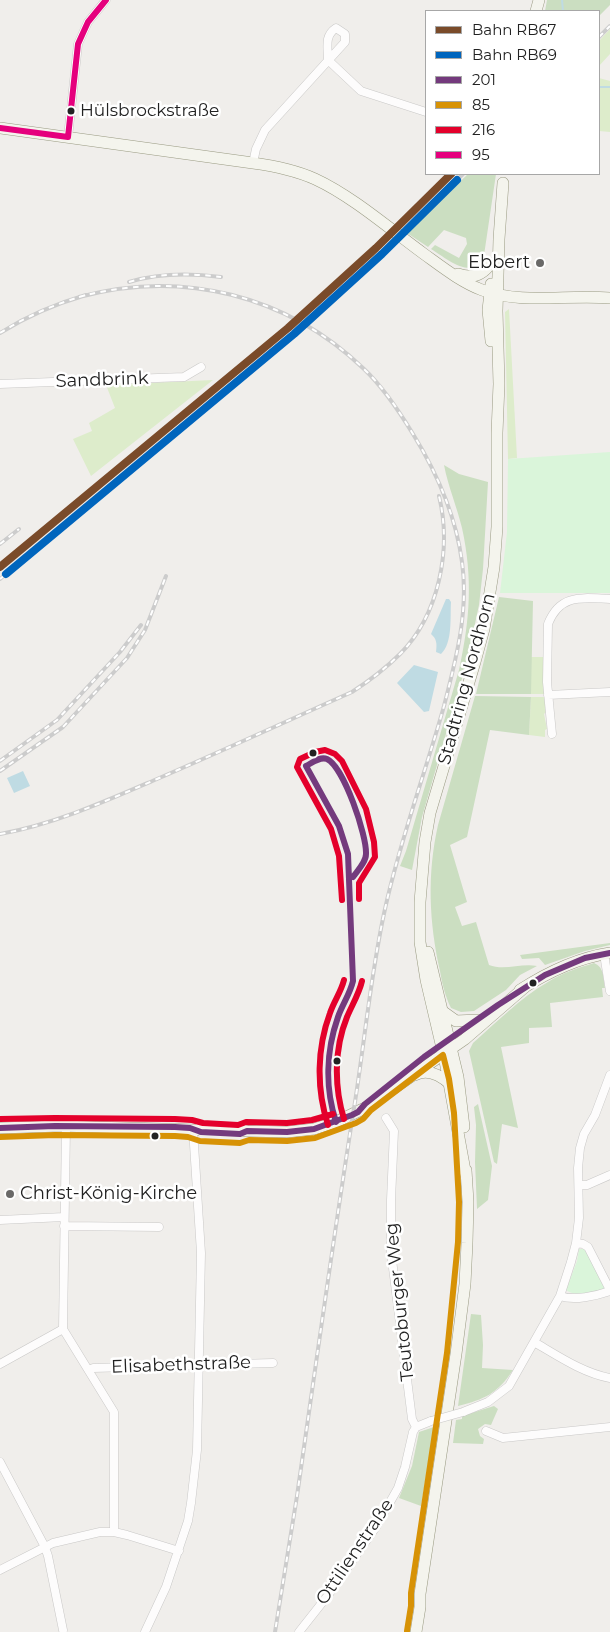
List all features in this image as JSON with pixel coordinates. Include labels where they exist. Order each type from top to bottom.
[{"type":"main road","points":[[0,128],[274,166],[295,172],[331,187],[444,268],[470,284],[494,293],[534,299],[610,298]]},
{"type":"main road","name":"Stadtring Nordhorn","points":[[494,293],[491,263],[503,178]]},
{"type":"main road","name":"Stadtring Nordhorn","points":[[446,1047],[426,980],[420,942],[420,902],[425,842],[430,813],[484,629],[493,577],[497,527],[498,432],[488,317],[494,293],[503,178]]},
{"type":"main road","points":[[444,268],[470,276],[479,275],[491,263]]},
{"type":"main road","name":"Stadtring Nordhorn","points":[[420,924],[442,1011],[446,1047]]},
{"type":"main road","points":[[0,1128],[66,1126],[194,1130],[201,1128],[237,1128],[247,1131],[287,1132],[314,1129],[336,1122],[367,1107],[409,1078],[478,1020],[545,975],[585,958],[607,954]]},
{"type":"main road","points":[[358,1112],[365,1104],[446,1047],[489,1020],[525,987]]},
{"type":"main road","points":[[442,1011],[456,1021],[478,1020]]},
{"type":"main road","points":[[446,1047],[450,1084],[466,1176]]},
{"type":"main road","points":[[416,1632],[456,1354],[468,1243],[468,1202],[463,1112],[458,1077],[446,1047]]},
{"type":"main road","points":[[409,1078],[419,1073],[430,1073],[440,1076],[450,1084]]},
{"type":"main road","points":[[410,1632],[415,1607],[420,1594]]},
{"type":"street","points":[[68,137],[78,44],[88,22],[106,0]]},
{"type":"street","points":[[253,163],[256,149],[265,130],[328,60],[361,91],[425,112]]},
{"type":"street","name":"Sandbrink","points":[[0,384],[184,377],[201,367]]},
{"type":"street","points":[[552,734],[548,695],[548,624],[552,614],[568,600],[581,598],[610,599]]},
{"type":"street","points":[[548,695],[610,692]]},
{"type":"street","points":[[607,954],[610,991]]},
{"type":"street","points":[[416,1427],[488,1402],[502,1393],[515,1378],[560,1296],[572,1262],[578,1218],[580,1148],[584,1134],[597,1111],[610,1075]]},
{"type":"street","name":"Teutoburger Weg","points":[[386,1118],[394,1131],[390,1200],[391,1252],[412,1419],[416,1427]]},
{"type":"street","points":[[66,1126],[63,1329],[114,1412],[114,1532]]},
{"type":"street","points":[[145,1632],[166,1587],[179,1551],[191,1504],[197,1450],[201,1253],[194,1130]]},
{"type":"street","points":[[579,1185],[587,1185],[610,1175]]},
{"type":"street","points":[[0,1220],[64,1217]]},
{"type":"street","points":[[64,1226],[159,1227]]},
{"type":"street","points":[[560,1296],[598,1295],[610,1290],[588,1247],[576,1242]]},
{"type":"street","points":[[0,1364],[63,1329]]},
{"type":"street","points":[[534,1342],[584,1370],[610,1378]]},
{"type":"street","name":"Elisabethstraße","points":[[89,1370],[93,1368],[273,1363]]},
{"type":"street","name":"Ottilienstraße","points":[[299,1632],[376,1527],[398,1488],[416,1427]]},
{"type":"street","points":[[486,1431],[503,1438],[610,1427]]},
{"type":"street","points":[[0,1462],[2,1473],[45,1547],[62,1630]]},
{"type":"street","points":[[0,1570],[45,1547],[100,1532],[114,1532],[179,1551]]},
{"type":"green space","points":[[547,0],[610,0],[610,5],[600,15],[600,10],[545,10]]},
{"type":"green space","points":[[610,29],[610,54],[600,65],[600,40]]},
{"type":"green space","points":[[600,78],[610,81],[610,132],[600,131]]},
{"type":"green space","points":[[467,175],[496,175],[483,262],[477,266],[471,268],[457,265],[431,249],[435,245],[459,258],[467,244],[466,238],[444,230],[428,247],[407,233]]},
{"type":"green space","points":[[509,309],[517,458],[508,459],[505,312]]},
{"type":"green space","points":[[213,380],[91,476],[73,439],[92,431],[89,423],[115,408],[106,385]]},
{"type":"green space","points":[[610,452],[610,593],[500,593],[507,532],[508,459]]},
{"type":"green space","points":[[444,465],[459,474],[488,482],[483,569],[479,605],[467,661],[422,817],[412,870],[400,866],[459,670],[468,616],[468,564],[462,528]]},
{"type":"green space","points":[[499,597],[533,601],[531,694],[476,694]]},
{"type":"green space","points":[[531,657],[544,657],[545,694],[531,694]]},
{"type":"green space","points":[[475,696],[531,697],[529,735],[490,730],[467,837],[450,845],[467,902],[455,907],[462,926],[476,922],[489,965],[495,967],[537,966],[520,975],[506,990],[474,1011],[461,1012],[451,1008],[443,985],[436,953],[431,880],[434,843],[438,825]]},
{"type":"green space","points":[[531,697],[545,697],[546,712],[544,714],[547,729],[545,730],[545,737],[529,735]]},
{"type":"green space","points":[[610,943],[610,945],[585,951],[545,965],[539,958],[522,959],[520,955]]},
{"type":"green space","points":[[594,963],[598,965],[603,974],[605,988],[602,988],[603,997],[550,1003],[552,1027],[529,1028],[529,1043],[501,1047],[518,1128],[502,1124],[497,1164],[494,1162],[469,1051],[473,1043],[528,995],[564,973]]},
{"type":"green space","points":[[478,1104],[492,1166],[488,1200],[477,1209],[474,1107]]},
{"type":"green space","points":[[579,1249],[585,1249],[605,1289],[580,1294],[566,1290],[577,1261]]},
{"type":"green space","points":[[471,1314],[481,1315],[482,1368],[513,1370],[501,1385],[490,1394],[476,1401],[458,1406]]},
{"type":"green space","points":[[494,1406],[498,1409],[491,1425],[485,1424],[478,1429],[480,1436],[484,1439],[483,1444],[453,1443],[456,1420],[462,1419],[462,1416]]},
{"type":"green space","points":[[434,1427],[421,1506],[399,1498],[412,1466],[419,1432]]},
{"type":"water","points":[[446,599],[449,599],[451,602],[450,630],[445,649],[441,654],[436,652],[436,642],[431,634]]},
{"type":"water","points":[[414,665],[438,672],[429,711],[424,712],[397,683]]},
{"type":"water","points":[[23,771],[30,786],[14,793],[7,778]]},
{"type":"waterway","points":[[562,0],[563,10]]},
{"type":"waterway","points":[[600,87],[610,87]]},
{"type":"railway","points":[[600,36],[610,26]]},
{"type":"railway","points":[[0,579],[299,331],[381,255],[462,175]]},
{"type":"railway","points":[[129,282],[175,275],[221,277]]},
{"type":"railway","points":[[79,297],[118,289],[156,286],[194,288],[231,295],[267,306],[301,323],[334,344],[364,369],[378,384],[408,425],[444,495],[455,528],[462,562],[464,599],[457,653],[444,706],[391,883],[376,957],[297,1496],[275,1632]]},
{"type":"railway","points":[[0,333],[42,311],[86,295]]},
{"type":"railway","points":[[0,834],[41,824],[80,811],[206,758],[352,692],[389,665],[413,638],[433,601],[443,559],[443,516],[439,496]]},
{"type":"railway","points":[[0,544],[19,529]]},
{"type":"railway","points":[[0,771],[63,727],[127,658],[145,630],[166,576]]},
{"type":"railway","points":[[0,761],[57,720],[120,652],[141,625]]},
{"type":"rail line","name":"RB67","points":[[0,567],[288,328],[376,248],[450,175]]},
{"type":"rail line","name":"RB69","points":[[6,574],[294,334],[382,254],[457,180]]},
{"type":"transit line","name":"95","points":[[68,137],[78,44],[88,22],[106,0]]},
{"type":"transit line","name":"95","points":[[0,128],[68,137]]},
{"type":"transit line","name":"216","points":[[342,900],[339,856],[331,829],[297,767],[300,759],[315,752],[325,750],[335,754],[342,761],[366,809],[374,842],[375,857],[359,883],[359,899]]},
{"type":"transit line","name":"201","points":[[306,766],[319,759],[327,759],[334,765],[347,788],[359,818],[366,854],[363,863],[353,877]]},
{"type":"transit line","name":"201","points":[[306,766],[339,826],[348,854],[353,981],[338,1017],[329,1056],[330,1096],[336,1122]]},
{"type":"transit line","name":"201","points":[[0,1128],[55,1126],[175,1127],[190,1128],[201,1132],[240,1134],[247,1131],[287,1132],[314,1129],[358,1112],[365,1104],[424,1057],[498,1005],[545,975],[585,958],[610,953]]},
{"type":"transit line","name":"216","points":[[328,1125],[321,1097],[320,1054],[326,1026],[344,980]]},
{"type":"transit line","name":"216","points":[[344,1119],[338,1094],[338,1055],[343,1029],[362,981]]},
{"type":"transit line","name":"85","points":[[0,1137],[55,1135],[175,1136],[188,1137],[200,1141],[240,1143],[249,1140],[287,1141],[315,1138],[363,1119],[371,1110],[443,1055],[454,1113],[459,1202],[458,1242],[447,1353],[407,1631]]},
{"type":"transit line","name":"216","points":[[0,1119],[175,1119],[238,1125],[246,1122],[287,1123],[312,1120],[333,1114]]},
{"type":"place","name":"Hülsbrockstraße","points":[[71,111]]},
{"type":"place","name":"Ebbert","points":[[540,263]]},
{"type":"place","name":"Christ-König-Kirche","points":[[10,1194]]}]
